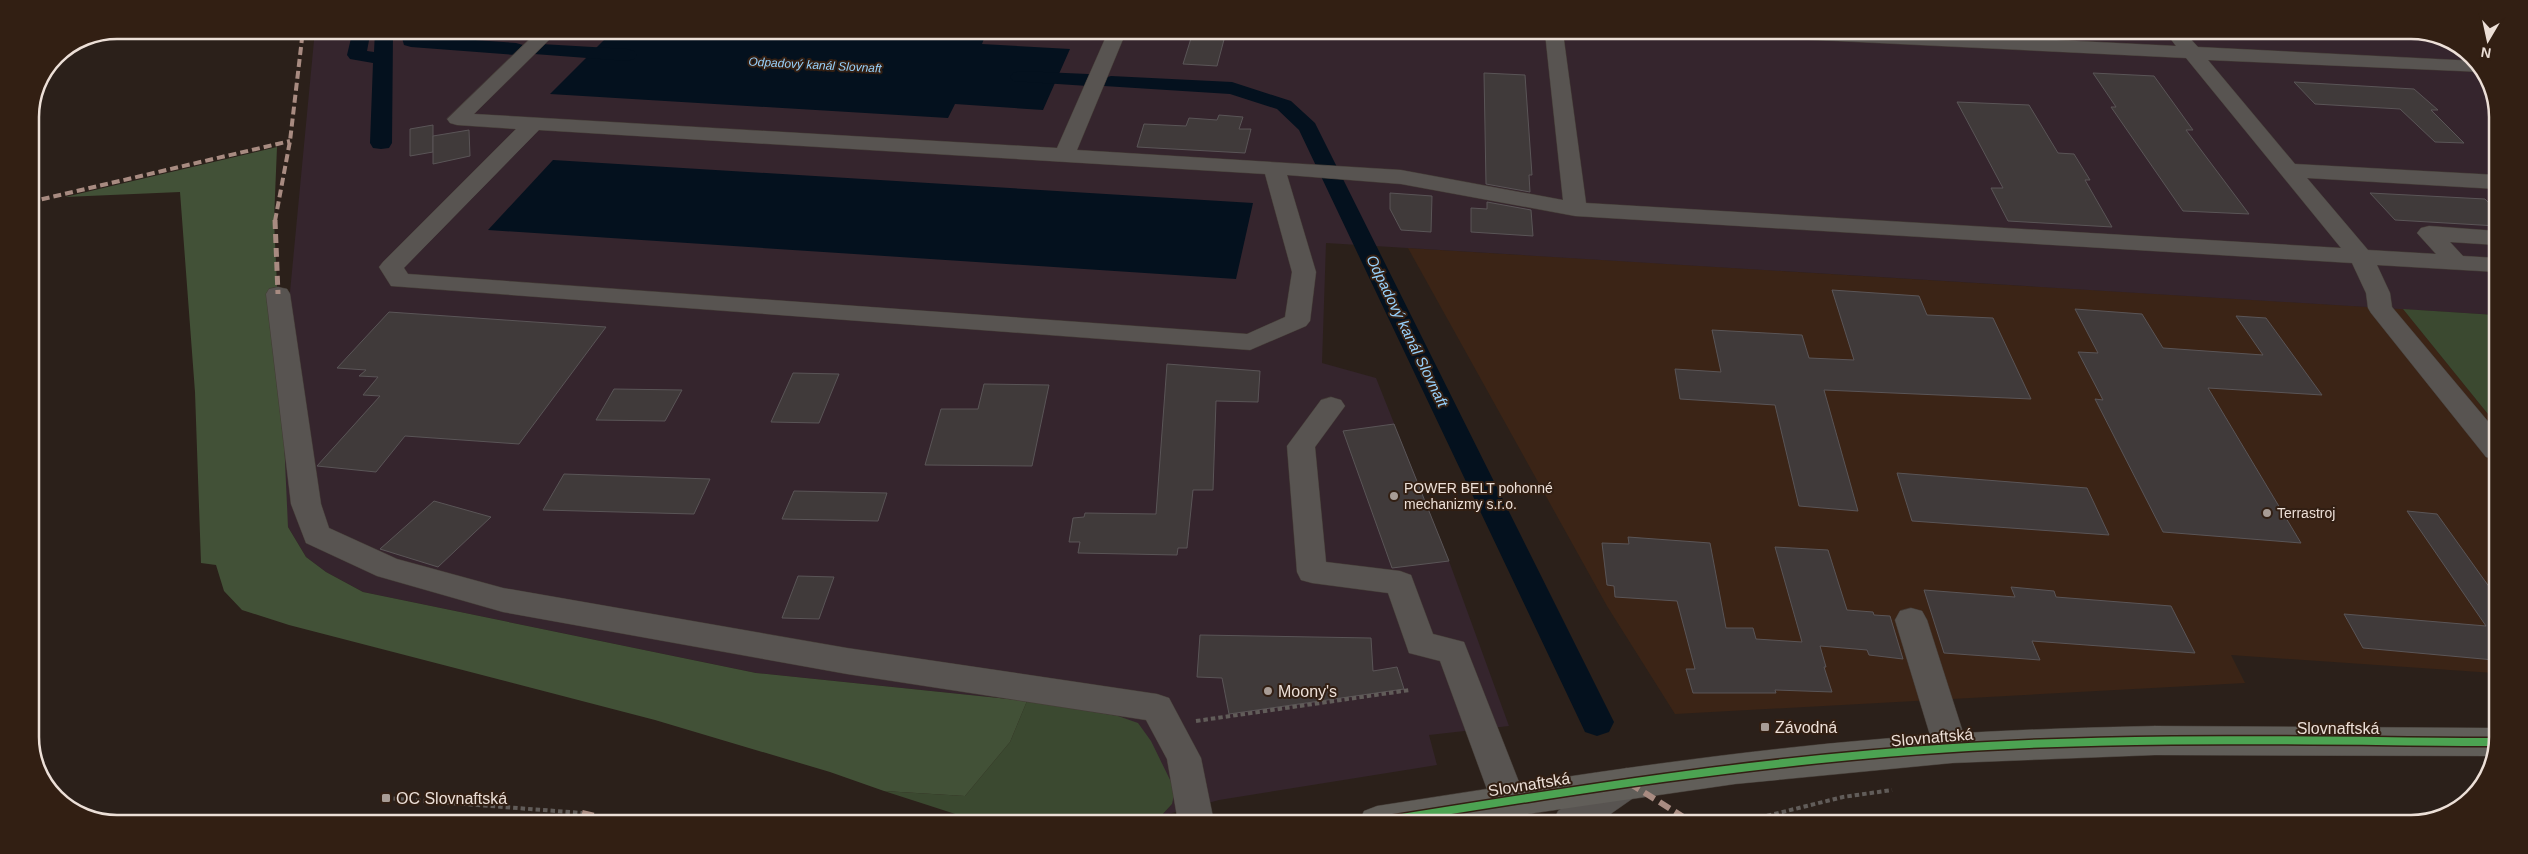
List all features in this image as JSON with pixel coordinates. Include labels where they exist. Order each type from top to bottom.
[{"type":"main road","name":"Slovnaftská","points":[[1418,815],[1628,782],[1951,748],[2088,742],[2489,742]]},
{"type":"lane","points":[[542,39],[457,119],[1342,172],[1401,177],[1575,209],[2489,265]]},
{"type":"lane","points":[[1064,156],[1114,39]]},
{"type":"lane","points":[[1555,39],[1575,209]]},
{"type":"lane","points":[[1910,39],[2471,67]]},
{"type":"lane","points":[[2180,39],[2361,257],[2378,293],[2380,308],[2489,441]]},
{"type":"lane","points":[[534,123],[391,267],[400,281],[1250,342],[1297,321],[1304,272],[1274,168]]},
{"type":"lane","points":[[2289,170],[2489,182]]},
{"type":"lane","points":[[2457,263],[2429,233],[2489,237]]},
{"type":"lane","points":[[278,294],[293,330],[306,504],[317,535],[388,568],[512,602],[847,661],[1157,708],[1168,725],[1184,758],[1195,815]]},
{"type":"lane","points":[[1331,406],[1302,446],[1312,572],[1400,583],[1420,644],[1453,651],[1508,800]]},
{"type":"lane","points":[[1912,620],[1951,748]]},
{"type":"lane","points":[[1581,815],[1628,782]]},
{"type":"path","points":[[1168,725],[1410,690]]},
{"type":"path","points":[[1770,815],[1843,797],[1892,790]]},
{"type":"path","points":[[386,798],[582,812]]},
{"type":"shaded area","points":[[314,39],[2422,39],[2446,47],[2463,58],[2463,65],[2470,65],[2483,87],[2489,111],[2489,315],[1326,243],[1322,363],[1376,378],[1449,561],[1509,726],[1429,735],[1437,765],[1219,800],[1165,815],[1162,815],[1172,804],[1027,701],[756,673],[363,592],[326,572],[306,557],[288,527],[262,290],[290,292]]},
{"type":"shaded area","points":[[1408,248],[2403,309],[2489,415],[2489,673],[2231,655],[2245,683],[1675,714],[1607,606]]},
{"type":"green space","points":[[277,147],[274,220],[288,527],[306,557],[326,572],[363,592],[756,673],[1027,701],[1010,742],[965,796],[884,791],[830,772],[655,720],[289,625],[242,610],[224,591],[216,565],[201,563],[195,392],[180,192],[65,197]]},
{"type":"green space","points":[[2403,309],[2489,315],[2489,415]]},
{"type":"green space","points":[[1027,701],[1118,716],[1138,723],[1151,741],[1175,790],[1172,804],[1162,815],[958,815],[884,791],[965,796],[1010,742]]},
{"type":"water","points":[[605,39],[984,39],[982,44],[1070,49],[1043,110],[955,104],[948,118],[550,94]]},
{"type":"water","points":[[553,160],[1253,203],[1236,279],[488,230]]},
{"type":"building","points":[[1191,39],[1224,39],[1217,66],[1183,64]]},
{"type":"building","points":[[1484,73],[1525,75],[1532,175],[1529,175],[1530,192],[1486,184]]},
{"type":"building","points":[[2093,73],[2154,76],[2193,130],[2186,130],[2249,214],[2183,211],[2111,107],[2116,107]]},
{"type":"building","points":[[2294,82],[2414,89],[2438,110],[2431,110],[2464,143],[2435,142],[2400,109],[2315,104]]},
{"type":"building","points":[[1957,102],[2029,105],[2058,153],[2074,154],[2090,180],[2085,180],[2112,227],[2008,221],[1991,188],[2003,188]]},
{"type":"building","points":[[1219,115],[1243,117],[1239,129],[1251,129],[1245,153],[1137,147],[1144,124],[1186,126],[1189,118],[1217,120]]},
{"type":"building","points":[[433,125],[433,152],[410,156],[410,129]]},
{"type":"building","points":[[469,130],[470,156],[433,164],[433,136]]},
{"type":"building","points":[[1390,193],[1432,196],[1431,232],[1401,230],[1390,209]]},
{"type":"building","points":[[2370,193],[2485,199],[2489,203],[2489,226],[2395,220]]},
{"type":"building","points":[[1487,202],[1531,210],[1533,236],[1471,232],[1471,208],[1487,209]]},
{"type":"building","points":[[1832,290],[1919,296],[1927,315],[1993,318],[2031,399],[1824,390],[1858,511],[1799,506],[1775,405],[1680,399],[1675,369],[1721,372],[1712,330],[1802,335],[1809,358],[1854,360]]},
{"type":"building","points":[[2075,309],[2142,314],[2163,348],[2263,355],[2236,316],[2266,318],[2322,395],[2208,388],[2301,543],[2163,532],[2095,399],[2103,400],[2078,352],[2098,353]]},
{"type":"building","points":[[389,312],[606,327],[519,444],[405,436],[376,472],[317,466],[380,396],[363,395],[378,377],[359,376],[366,370],[337,368]]},
{"type":"building","points":[[1167,364],[1260,371],[1258,402],[1216,401],[1213,490],[1193,490],[1187,548],[1178,548],[1177,555],[1078,553],[1080,542],[1069,542],[1073,518],[1084,517],[1085,513],[1156,514]]},
{"type":"building","points":[[793,373],[839,374],[819,423],[771,422]]},
{"type":"building","points":[[984,384],[1049,385],[1032,466],[925,465],[941,409],[978,409]]},
{"type":"building","points":[[614,389],[682,390],[665,421],[596,420]]},
{"type":"building","name":"POWER BELT pohonné mechanizmy s.r.o.","points":[[1394,424],[1449,561],[1392,568],[1343,431]]},
{"type":"building","points":[[1897,473],[2087,488],[2109,535],[1912,521]]},
{"type":"building","points":[[564,474],[710,479],[694,514],[543,510]]},
{"type":"building","points":[[794,491],[887,493],[878,521],[782,519]]},
{"type":"building","points":[[434,501],[491,517],[438,567],[380,549]]},
{"type":"building","points":[[2407,511],[2437,514],[2489,587],[2489,660],[2363,648],[2344,614],[2486,626]]},
{"type":"building","points":[[1628,537],[1710,543],[1726,628],[1753,628],[1756,639],[1802,642],[1775,547],[1828,550],[1847,610],[1873,612],[1874,615],[1890,616],[1903,659],[1869,655],[1867,650],[1820,646],[1832,692],[1775,690],[1776,693],[1693,693],[1686,669],[1695,669],[1677,601],[1615,597],[1614,586],[1607,585],[1602,543],[1629,544]]},
{"type":"building","points":[[798,576],[834,577],[819,619],[782,618]]},
{"type":"building","points":[[2011,587],[2054,591],[2056,597],[2171,606],[2195,653],[2032,641],[2040,660],[1944,653],[1924,590],[2015,597]]},
{"type":"building","points":[[1200,635],[1371,638],[1373,671],[1397,667],[1404,689],[1229,714],[1222,678],[1197,677]]},
{"type":"waterway","points":[[360,39],[357,55],[383,59]]},
{"type":"waterway","points":[[383,59],[384,39]]},
{"type":"waterway","name":"Odpadový kanál Slovnaft","points":[[411,39],[411,41],[516,49]]},
{"type":"waterway","name":"Odpadový kanál Slovnaft","points":[[541,50],[627,55]]},
{"type":"waterway","points":[[381,143],[383,59]]},
{"type":"waterway","name":"Odpadový kanál Slovnaft","points":[[1020,77],[1088,80]]},
{"type":"waterway","name":"Odpadový kanál Slovnaft","points":[[1111,82],[1232,88],[1284,105],[1308,127],[1597,722]]},
{"type":"marked path","points":[[278,294],[275,215],[290,141],[302,39]]},
{"type":"marked path","points":[[39,200],[290,141]]},
{"type":"marked path","points":[[1629,783],[1680,815]]},
{"type":"marked path","points":[[582,813],[591,815]]},
{"type":"cycle path","points":[[1421,815],[1663,778],[1807,761],[1952,748],[2020,744],[2155,741],[2489,742]]},
{"type":"place","name":"POWER BELT pohonné mechanizmy s.r.o.","points":[[1394,496]]},
{"type":"place","name":"Terrastroj","points":[[2267,513]]},
{"type":"place","name":"Moony's","points":[[1268,691]]},
{"type":"place","name":"Závodná","points":[[1765,727]]},
{"type":"place","name":"OC Slovnaftská","points":[[386,798]]}]
